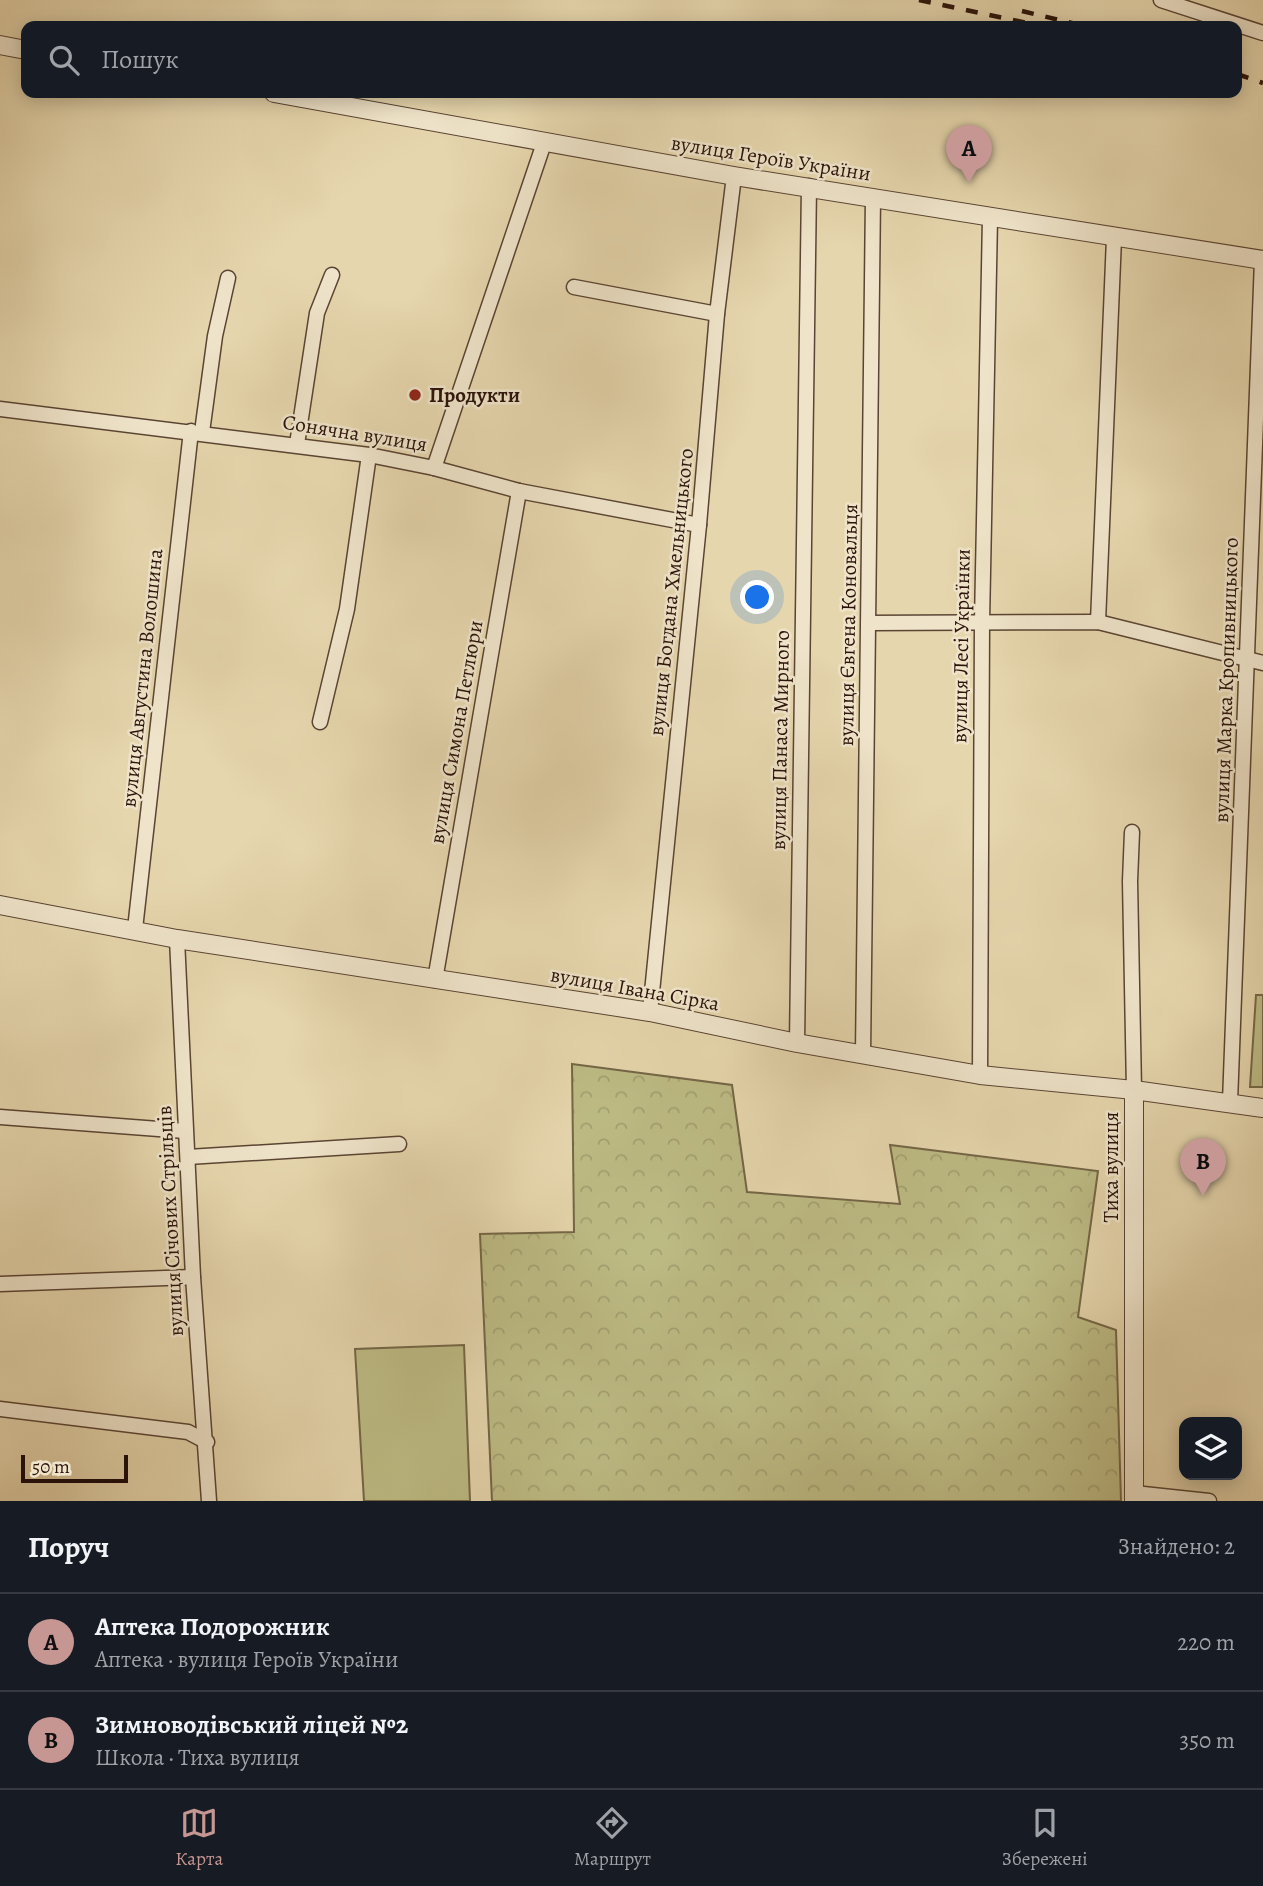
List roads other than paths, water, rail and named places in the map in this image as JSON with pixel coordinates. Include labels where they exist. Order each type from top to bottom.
[{"type":"street","points":[[1161,0],[1226,21]]},
{"type":"street","points":[[1242,26],[1263,33]]},
{"type":"street","points":[[0,45],[21,49]]},
{"type":"street","name":"вулиця Героїв України","points":[[301,98],[734,176],[1262,260]]},
{"type":"street","points":[[434,467],[544,143]]},
{"type":"street","name":"вулиця Богдана Хмельницького","points":[[650,1012],[699,525],[717,314],[734,176]]},
{"type":"street","name":"вулиця Панаса Мирного","points":[[797,1043],[809,186]]},
{"type":"street","name":"вулиця Євгена Коновальця","points":[[863,1054],[873,197]]},
{"type":"street","name":"вулиця Лесі Українки","points":[[980,1075],[982,622],[990,218]]},
{"type":"street","points":[[1098,622],[1114,238]]},
{"type":"street","name":"вулиця Марка Кропивницького","points":[[1230,1102],[1256,661],[1262,260]]},
{"type":"street","points":[[297,444],[317,313],[332,275]]},
{"type":"street","name":"вулиця Августина Волошина","points":[[135,929],[197,432],[228,278]]},
{"type":"street","points":[[574,287],[717,314]]},
{"type":"street","name":"Сонячна вулиця","points":[[0,410],[297,444],[369,455],[434,467],[519,491],[699,525]]},
{"type":"street","points":[[320,722],[348,609],[369,455]]},
{"type":"street","name":"вулиця Симона Петлюри","points":[[435,979],[519,491]]},
{"type":"street","points":[[869,623],[1098,622],[1256,661]]},
{"type":"street","name":"Тиха вулиця","points":[[1132,832],[1134,1497]]},
{"type":"street","name":"вулиця Івана Сірка","points":[[0,905],[177,939],[650,1012],[797,1043],[980,1075],[1133,1090],[1263,1108]]},
{"type":"street","name":"вулиця Січових Стрільців","points":[[177,939],[193,1278],[209,1501]]},
{"type":"street","points":[[0,1117],[185,1131]]},
{"type":"street","points":[[188,1157],[399,1144]]},
{"type":"street","points":[[0,1284],[193,1278]]},
{"type":"street","points":[[0,1409],[188,1432],[206,1442]]},
{"type":"street","points":[[1134,1497],[1209,1501]]},
{"type":"railway","points":[[919,0],[1018,21]]},
{"type":"railway","points":[[1022,11],[1063,21]]},
{"type":"railway","points":[[1242,76],[1263,83]]},
{"type":"place","name":"Аптека Подорожник","points":[[969,183]]},
{"type":"place","name":"Продукти","points":[[415,395]]},
{"type":"place","name":"Зимноводівський ліцей №2","points":[[1203,1196]]}]
